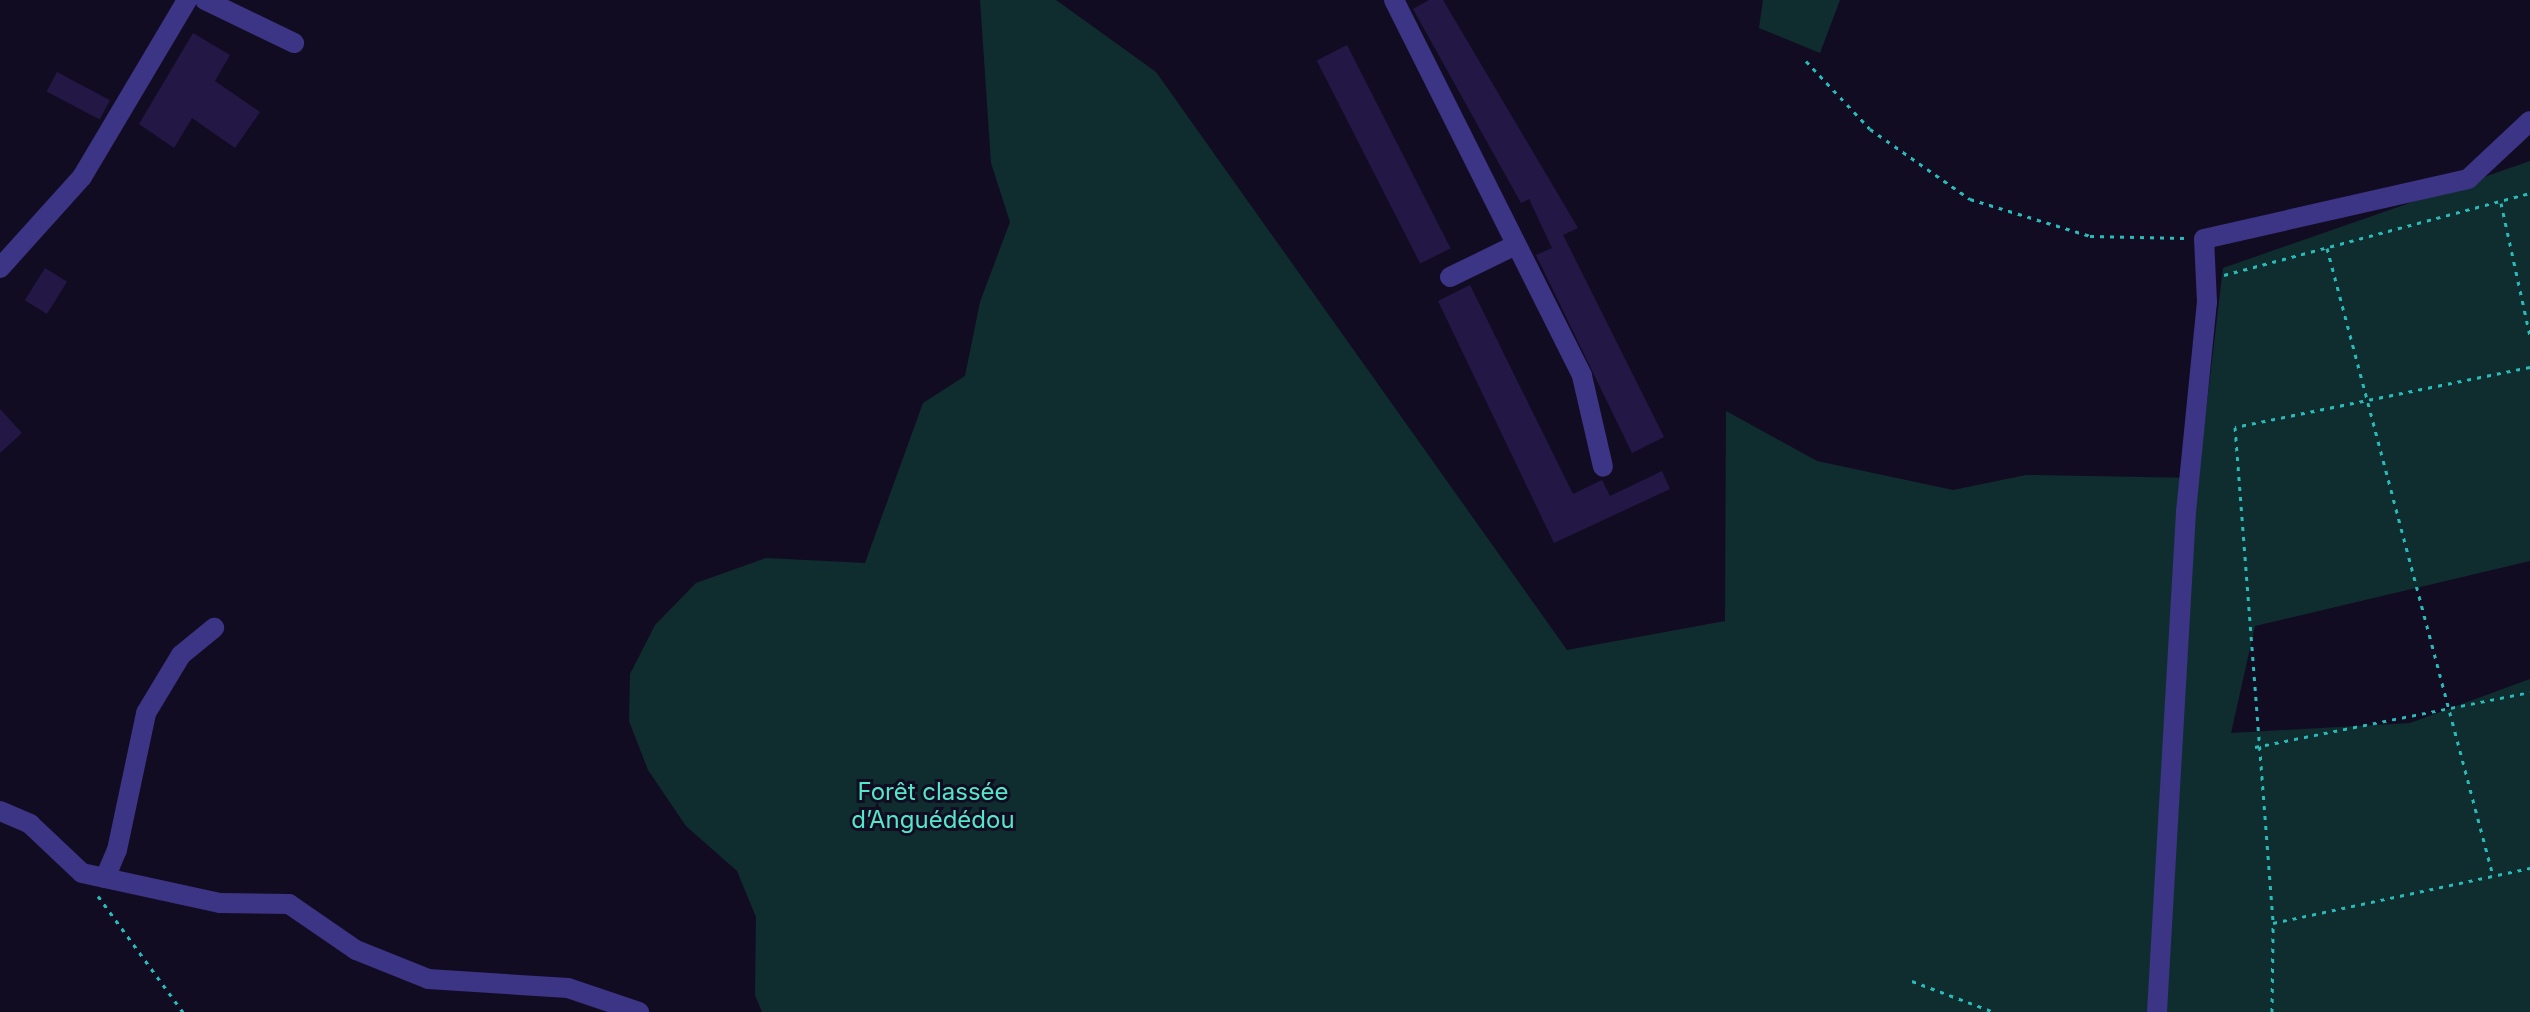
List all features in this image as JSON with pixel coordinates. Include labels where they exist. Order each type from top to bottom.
[{"type":"street","points":[[0,268],[82,177],[187,0]]},
{"type":"street","points":[[205,0],[294,43]]},
{"type":"street","points":[[1394,0],[1582,376],[1603,467]]},
{"type":"street","points":[[2157,1012],[2206,280],[2204,239],[2468,179],[2530,121]]},
{"type":"street","points":[[1450,277],[1516,245]]},
{"type":"street","points":[[105,878],[146,713],[181,655],[214,628]]},
{"type":"street","points":[[0,811],[30,824],[82,873],[220,903],[289,904],[356,950],[428,979],[568,988],[639,1012]]},
{"type":"path","points":[[1806,61],[1870,129],[1970,199],[2090,236],[2204,239]]},
{"type":"path","points":[[2206,280],[2530,193]]},
{"type":"path","points":[[2500,201],[2530,336]]},
{"type":"path","points":[[2327,248],[2493,876]]},
{"type":"path","points":[[2272,1012],[2273,923],[2257,747],[2235,427],[2530,367]]},
{"type":"path","points":[[2257,747],[2530,692]]},
{"type":"path","points":[[2273,923],[2530,868]]},
{"type":"path","points":[[82,873],[183,1012]]},
{"type":"path","points":[[1912,981],[1994,1012]]},
{"type":"green space","name":"Forêt classée d’Anguédédou","points":[[980,0],[1056,0],[1156,72],[1567,650],[1725,621],[1726,411],[1817,461],[1953,490],[2026,475],[2198,478],[2223,268],[2530,161],[2530,561],[2255,626],[2231,733],[2410,723],[2530,679],[2530,1012],[762,1012],[755,995],[756,917],[737,871],[686,826],[648,770],[629,721],[630,674],[655,625],[696,583],[766,558],[865,563],[923,403],[965,376],[980,302],[1010,222],[991,163]]},
{"type":"green space","points":[[1763,0],[1840,0],[1820,53],[1759,28]]},
{"type":"building","points":[[1429,0],[1443,0],[1578,228],[1563,235],[1664,437],[1632,453],[1536,255],[1552,248],[1529,199],[1521,203],[1413,9]]},
{"type":"building","points":[[193,33],[230,55],[215,81],[260,112],[235,148],[192,118],[174,148],[139,124]]},
{"type":"building","points":[[1347,45],[1451,248],[1420,264],[1317,60]]},
{"type":"building","points":[[57,72],[110,100],[100,120],[47,91]]},
{"type":"building","points":[[45,268],[67,282],[47,314],[25,300]]},
{"type":"building","points":[[1470,285],[1573,494],[1602,480],[1610,496],[1662,471],[1670,489],[1554,543],[1438,301]]},
{"type":"building","points":[[0,409],[22,433],[0,453]]}]
